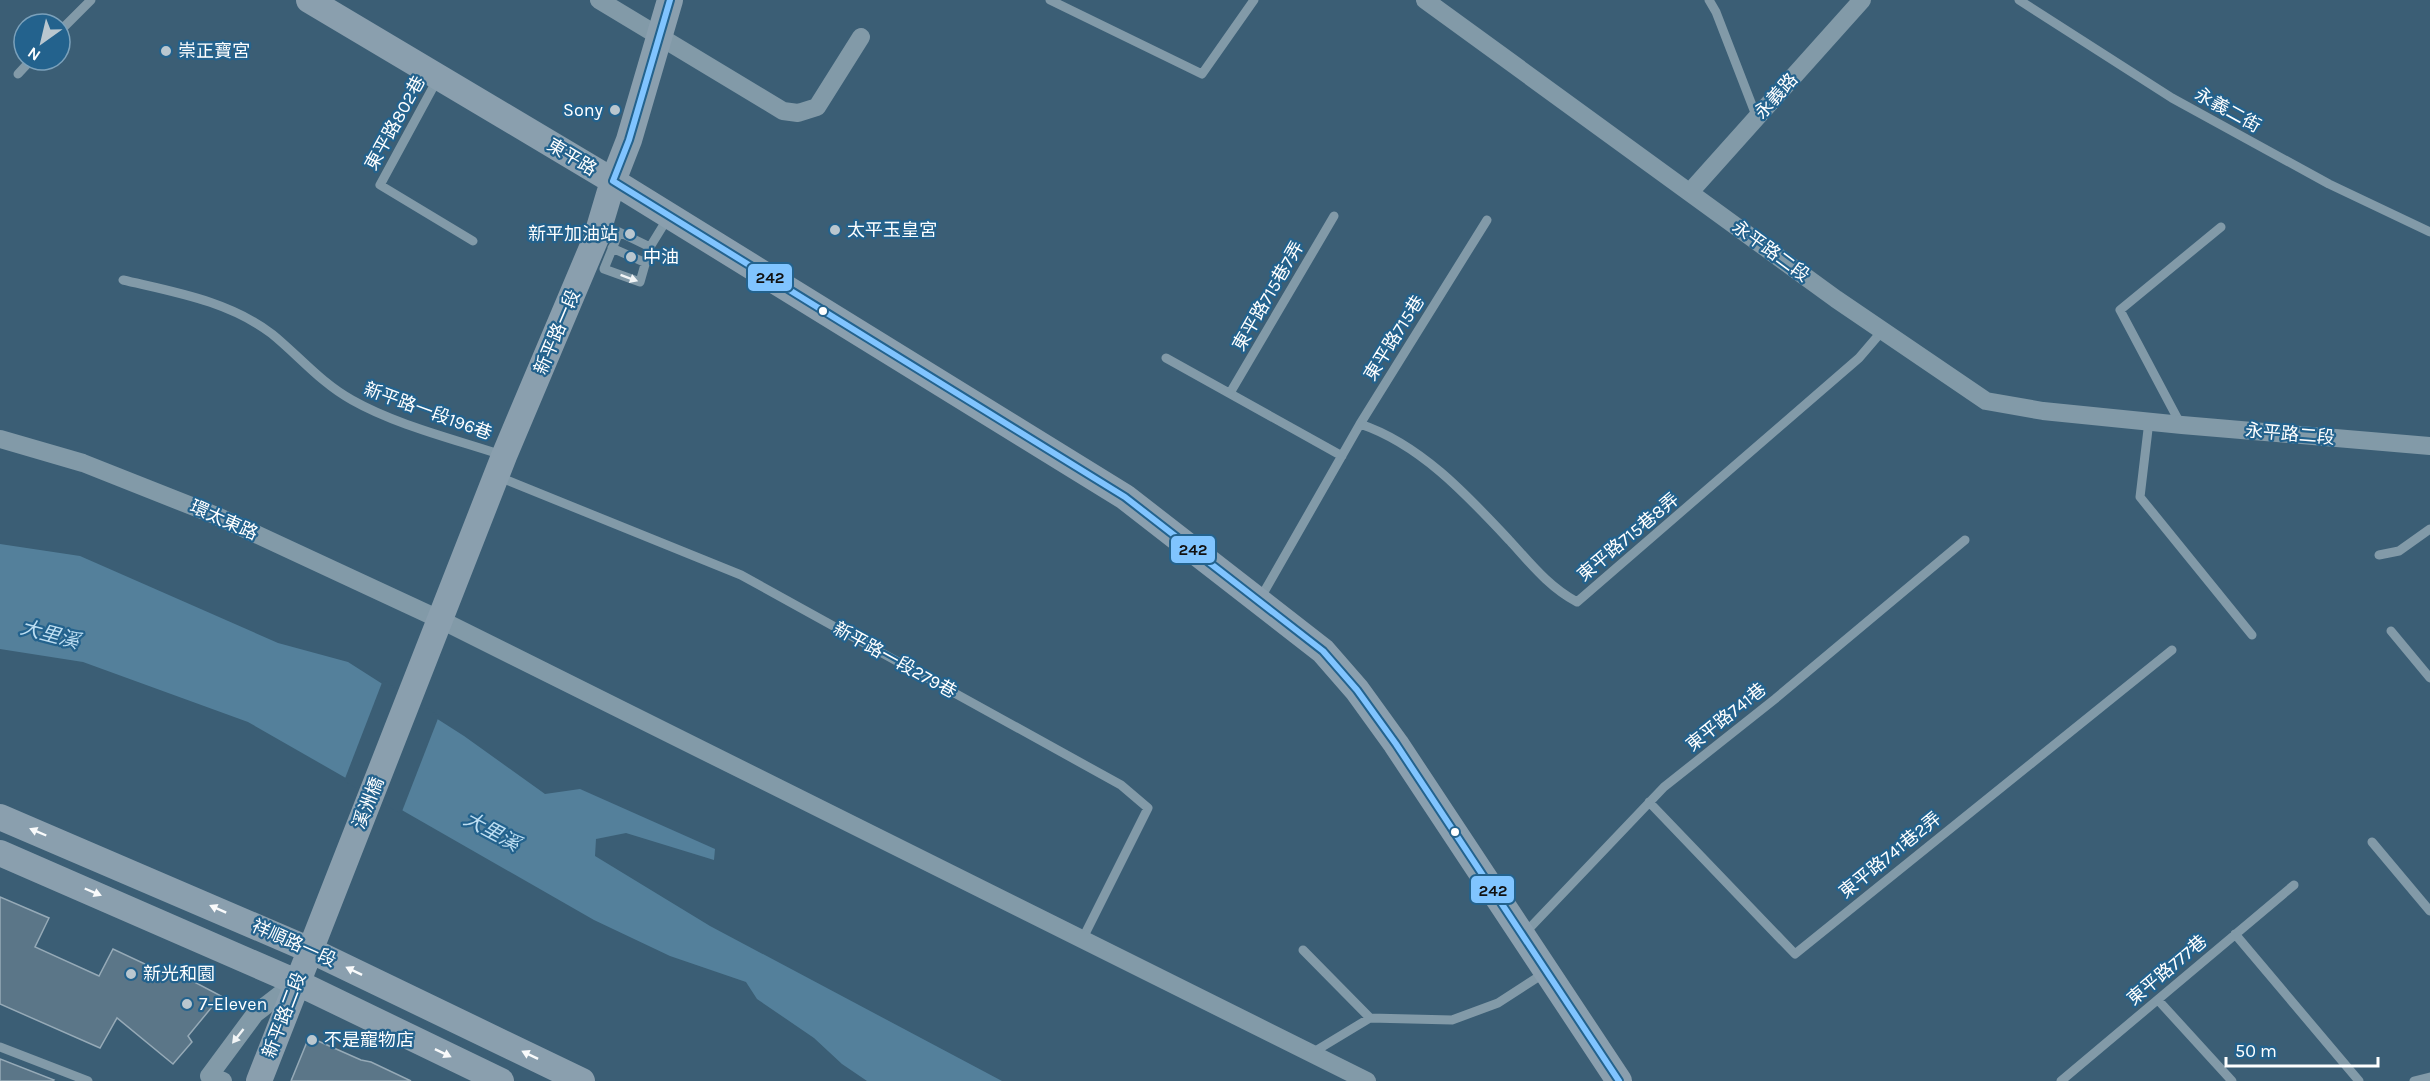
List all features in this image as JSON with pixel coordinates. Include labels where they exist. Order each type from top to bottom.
[{"type":"street","name":"東平路","points":[[309,0],[613,181],[1125,497],[1260,599],[1323,651],[1357,690],[1619,1081]]},
{"type":"street","points":[[599,0],[783,111],[798,113],[818,107],[861,37]]},
{"type":"street","name":"新平路一段","points":[[427,657],[500,466],[596,238],[613,181],[629,141],[670,0]]},
{"type":"street","name":"永平路二段","points":[[1425,0],[1883,330],[1986,401],[2043,411],[2430,446]]},
{"type":"street","name":"永義路","points":[[1690,192],[1862,0]]},
{"type":"street","name":"環太東路","points":[[0,439],[83,464],[206,512],[441,620],[1083,938]]},
{"type":"street","name":"溪洲橋","points":[[310,950],[427,657]]},
{"type":"street","name":"祥順路一段","points":[[0,817],[310,950],[570,1078]]},
{"type":"street","name":"祥順路一段","points":[[0,853],[296,982],[501,1081]]},
{"type":"street","points":[[1083,938],[1367,1081]]},
{"type":"street","name":"新平路二段","points":[[259,1081],[310,950]]},
{"type":"street","points":[[223,1081],[208,1076],[255,1014],[296,982]]},
{"type":"lane","points":[[72,19],[91,0]]},
{"type":"lane","points":[[1050,0],[1202,74],[1254,0]]},
{"type":"lane","points":[[1709,0],[1716,12],[1757,118]]},
{"type":"lane","name":"永義二街","points":[[2019,0],[2172,98],[2329,184],[2430,232]]},
{"type":"lane","name":"東平路802巷","points":[[439,77],[380,184],[473,241]]},
{"type":"lane","points":[[650,248],[619,232],[604,269],[640,282],[650,248],[669,216]]},
{"type":"lane","name":"東平路715巷7弄","points":[[1230,393],[1334,216]]},
{"type":"lane","name":"東平路715巷","points":[[1260,599],[1360,424],[1486,220]]},
{"type":"lane","points":[[2182,425],[2120,310],[2221,227]]},
{"type":"lane","points":[[612,248],[646,263]]},
{"type":"lane","name":"新平路一段196巷","points":[[123,280],[182,293],[247,318],[270,333],[318,377],[352,400],[500,466]]},
{"type":"lane","name":"東平路715巷8弄","points":[[1360,424],[1388,433],[1464,492],[1556,590],[1577,602],[1859,358],[1883,330]]},
{"type":"lane","points":[[1166,358],[1342,456]]},
{"type":"lane","points":[[2150,421],[2140,497],[2252,635]]},
{"type":"lane","name":"新平路一段279巷","points":[[500,466],[741,575],[1121,785],[1148,808],[1083,938]]},
{"type":"lane","points":[[2379,555],[2399,551],[2430,529]]},
{"type":"lane","name":"東平路741巷","points":[[1522,936],[1649,802],[1965,540]]},
{"type":"lane","points":[[2391,631],[2430,678]]},
{"type":"lane","name":"東平路741巷2弄","points":[[1649,802],[1795,954],[2172,650]]},
{"type":"lane","points":[[2372,842],[2430,911]]},
{"type":"lane","name":"東平路777巷","points":[[2061,1081],[2294,885]]},
{"type":"lane","points":[[2235,934],[2359,1081]]},
{"type":"lane","points":[[1303,950],[1370,1018]]},
{"type":"lane","points":[[1312,1053],[1370,1018],[1452,1020],[1498,1004],[1546,972]]},
{"type":"lane","points":[[2158,1000],[2232,1081]]},
{"type":"lane","points":[[0,1047],[88,1081]]},
{"type":"lane","points":[[2414,1081],[2430,1077]]},
{"type":"water","name":"大里溪","points":[[0,544],[80,556],[278,643],[348,662],[464,736],[545,794],[580,789],[715,849],[714,860],[626,833],[596,839],[595,856],[710,926],[1002,1081],[867,1081],[842,1064],[814,1038],[757,999],[746,982],[670,956],[594,920],[248,722],[83,662],[0,649]]},
{"type":"pier","points":[[383,680],[439,716],[401,814],[344,781]]},
{"type":"building","name":"新光和園","points":[[0,897],[49,918],[35,947],[99,976],[113,949],[164,973],[166,967],[221,996],[188,1036],[192,1042],[173,1064],[117,1018],[100,1048],[0,1004]]},
{"type":"building","points":[[309,1037],[361,1060],[371,1062],[411,1081],[291,1081]]},
{"type":"building","points":[[0,1059],[54,1080],[0,1081]]},
{"type":"transit line","name":"242","points":[[613,181],[629,140],[670,0]]},
{"type":"transit line","name":"242","points":[[613,181],[1125,497],[1323,651],[1357,690],[1396,744],[1619,1081]]},
{"type":"place","name":"崇正寶宮","points":[[166,51]]},
{"type":"place","name":"Sony","points":[[615,110]]},
{"type":"place","name":"太平玉皇宮","points":[[835,230]]},
{"type":"place","name":"新平加油站","points":[[630,234]]},
{"type":"place","name":"中油","points":[[631,257]]},
{"type":"place","name":"新光和園","points":[[131,974]]},
{"type":"place","name":"7-Eleven","points":[[187,1004]]},
{"type":"place","name":"不是寵物店","points":[[312,1040]]}]
